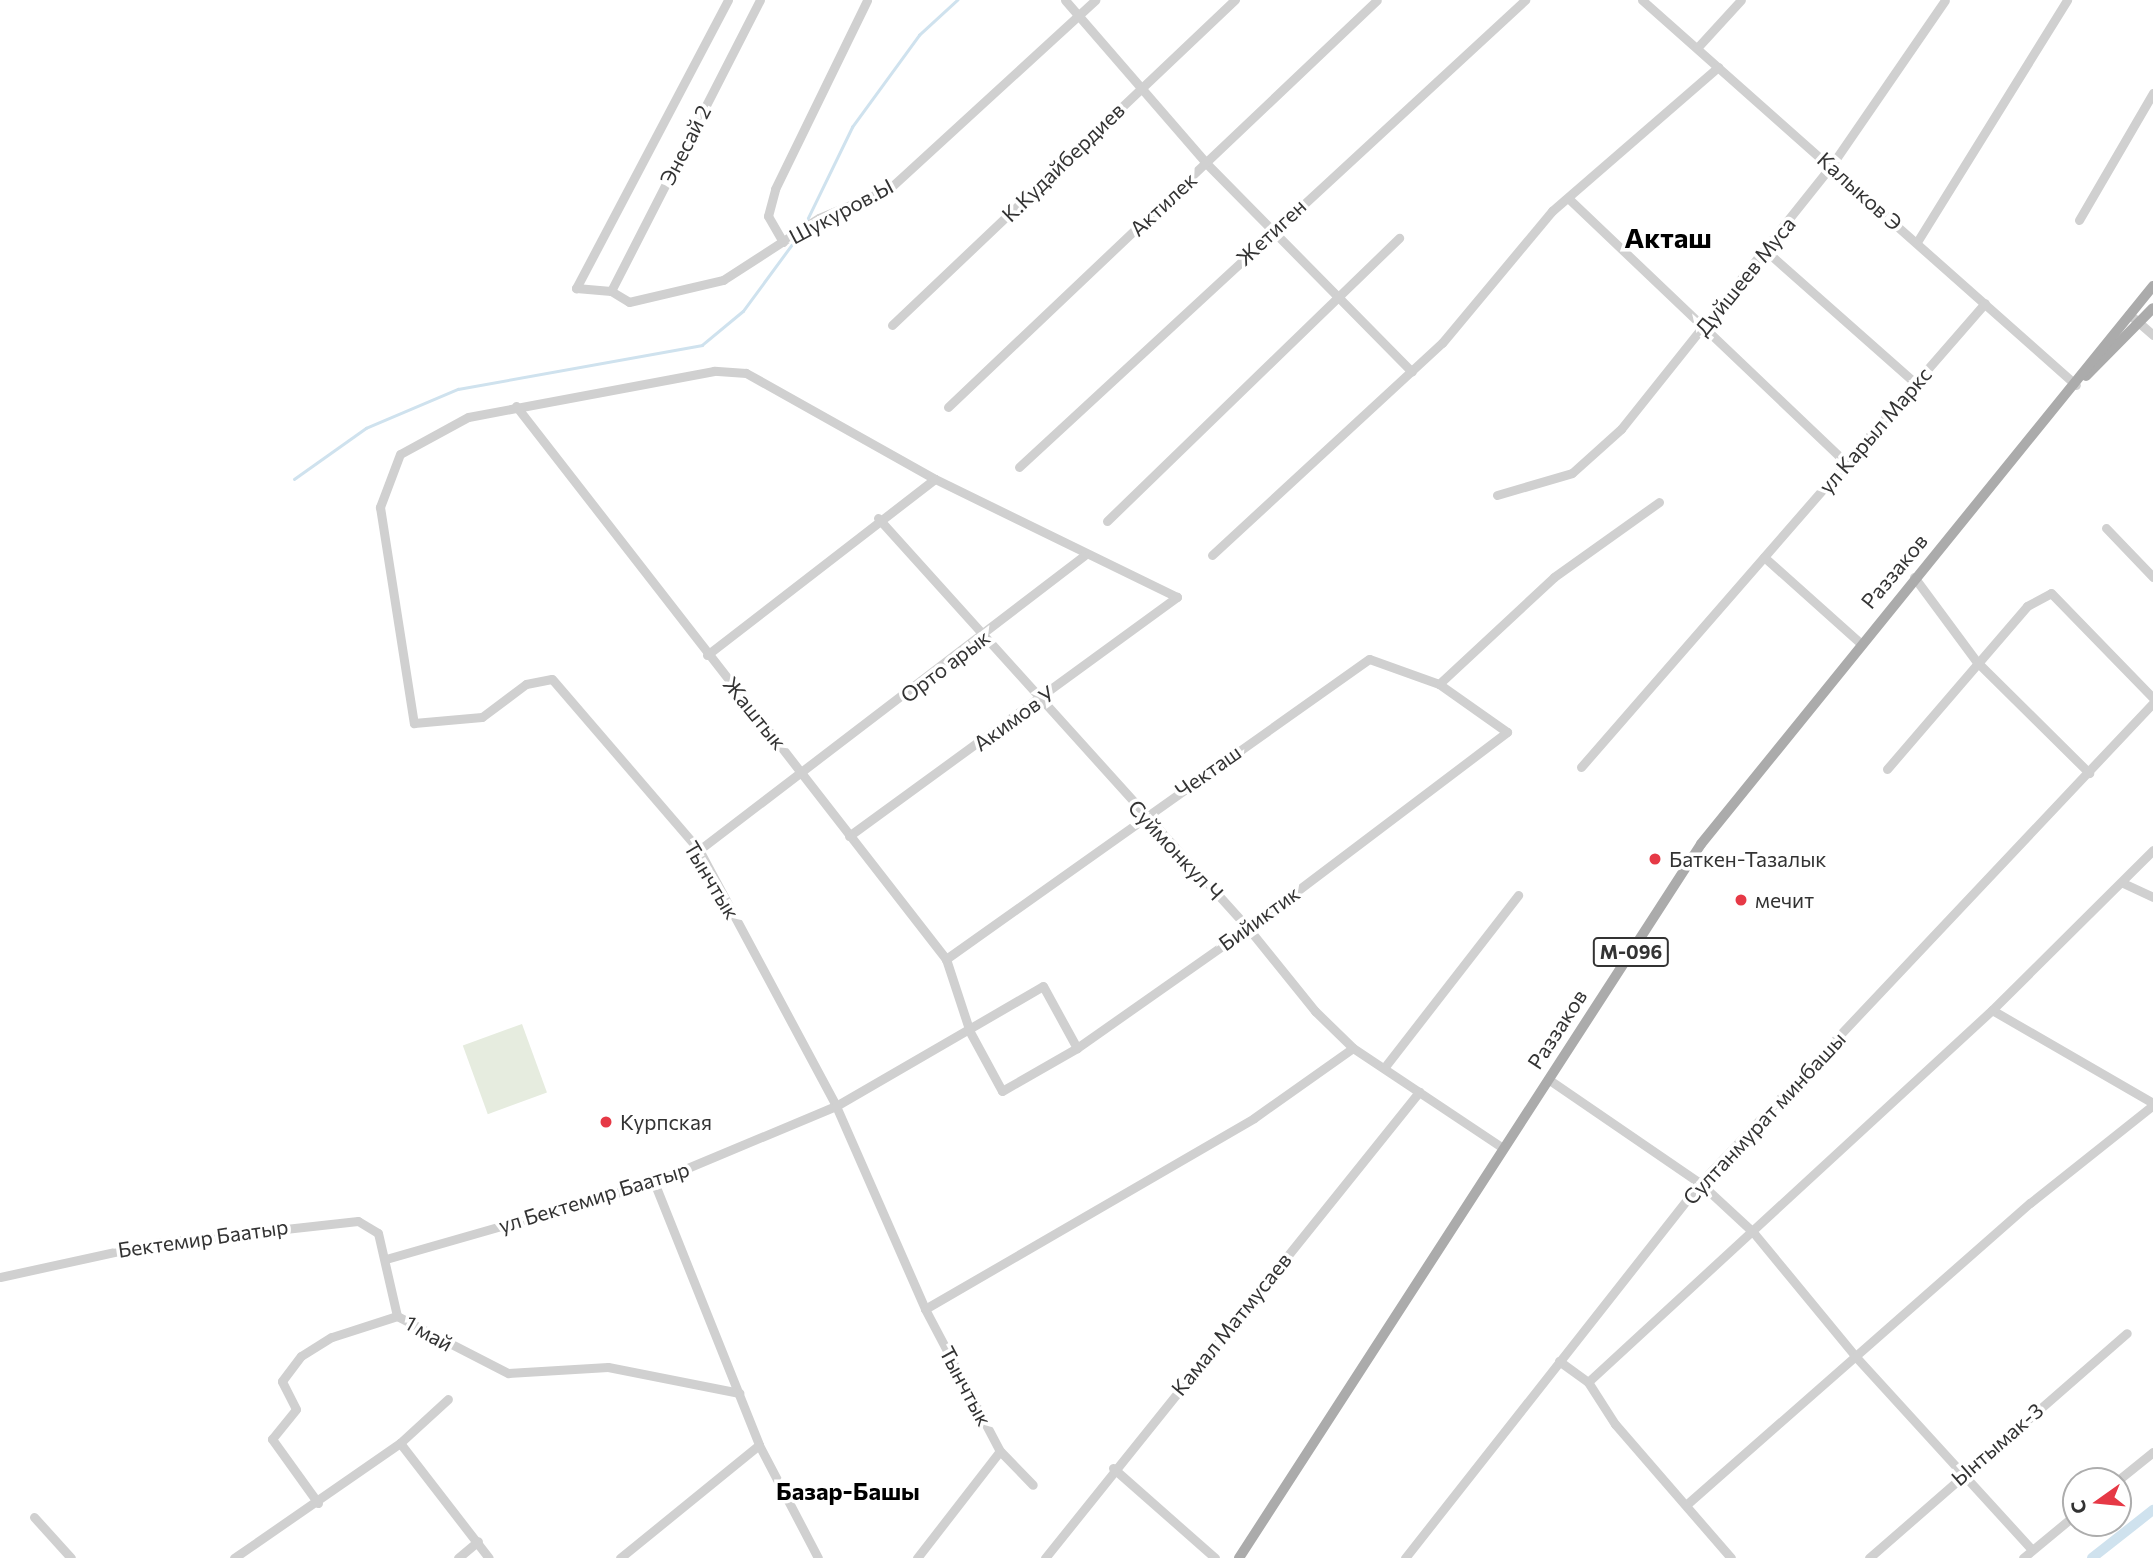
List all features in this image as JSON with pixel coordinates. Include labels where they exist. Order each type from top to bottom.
[{"type":"main road","name":"М-096","points":[[2076,385],[2153,286]]},
{"type":"main road","name":"М-096","points":[[2076,385],[2153,308]]},
{"type":"main road","name":"Раззаков","points":[[1239,1558],[1701,844],[1859,642],[2076,385]]},
{"type":"street","name":"Шукуров.Ы","points":[[728,0],[576,288],[611,290],[629,302],[723,280],[853,201],[889,189],[1095,0]]},
{"type":"street","name":"Энесай 2","points":[[611,290],[760,0]]},
{"type":"street","points":[[783,242],[768,216],[775,189],[867,0]]},
{"type":"street","points":[[1065,0],[1143,85],[1206,163],[1412,372]]},
{"type":"street","name":"К.Кудайбердиев","points":[[892,325],[1235,0]]},
{"type":"street","name":"Актилек","points":[[948,407],[1377,0]]},
{"type":"street","name":"Калыков Э","points":[[1642,0],[2076,385]]},
{"type":"street","points":[[1697,48],[1741,0]]},
{"type":"street","name":"Дуйшеев Муса","points":[[1497,495],[1572,473],[1621,429],[1832,166],[1945,0]]},
{"type":"street","points":[[1917,242],[2067,0]]},
{"type":"street","name":"Жетиген","points":[[1019,467],[1521,1]]},
{"type":"street","points":[[1212,555],[1412,372],[1568,198],[1718,66]]},
{"type":"street","points":[[2079,220],[2153,93]]},
{"type":"street","points":[[1568,198],[1846,463]]},
{"type":"street","points":[[1107,521],[1399,238]]},
{"type":"street","points":[[1766,251],[1915,383]]},
{"type":"street","name":"ул Карыл Маркс","points":[[1581,767],[1985,303]]},
{"type":"street","points":[[2129,314],[2153,335]]},
{"type":"street","points":[[516,406],[714,371],[746,373],[935,479],[1084,556]]},
{"type":"street","name":"Тынчтык","points":[[516,406],[468,417],[400,454],[380,507],[414,723],[482,717],[526,684],[552,679],[699,850],[836,1106],[925,1309],[1000,1451],[1033,1485]]},
{"type":"street","name":"Жаштык","points":[[516,406],[707,655],[804,772],[849,836],[946,960],[970,1032],[1002,1091]]},
{"type":"street","points":[[707,655],[878,518],[935,479]]},
{"type":"street","points":[[1438,684],[1554,577],[1659,502]]},
{"type":"street","name":"Суймонкул Ч","points":[[878,518],[1353,1048],[1503,1148]]},
{"type":"street","points":[[2106,528],[2153,577]]},
{"type":"street","name":"Орто арык","points":[[699,850],[983,638],[1084,556]]},
{"type":"street","name":"Акимов У","points":[[849,836],[1177,597],[1084,556]]},
{"type":"street","points":[[1764,557],[1859,642]]},
{"type":"street","points":[[1914,576],[1977,663],[2090,773]]},
{"type":"street","points":[[1887,769],[2027,606],[2051,593],[2153,698]]},
{"type":"street","name":"Чекташ","points":[[946,960],[1143,816],[1369,659],[1438,684]]},
{"type":"street","name":"Бийиктик","points":[[1002,1091],[1077,1048],[1248,928],[1507,732],[1438,684]]},
{"type":"street","name":"Султанмурат минбашы","points":[[1405,1558],[1700,1183],[2153,704]]},
{"type":"street","points":[[1588,1382],[1992,1010],[2123,883],[2153,850]]},
{"type":"street","points":[[2123,883],[2153,897]]},
{"type":"street","points":[[1384,1068],[1518,895]]},
{"type":"street","name":"ул Бектемир Баатыр","points":[[386,1259],[654,1182],[836,1106],[970,1032],[1043,986],[1077,1048]]},
{"type":"street","points":[[1686,1505],[2153,1104],[1992,1010]]},
{"type":"street","points":[[925,1309],[1254,1118],[1353,1048]]},
{"type":"street","points":[[1548,1079],[1700,1183],[1753,1232],[1856,1357],[2032,1550]]},
{"type":"street","name":"Камал Матмусаев","points":[[1045,1558],[1113,1468],[1419,1092]]},
{"type":"street","points":[[654,1182],[759,1445],[818,1558]]},
{"type":"street","name":"Бектемир Баатыр","points":[[0,1277],[156,1243],[358,1221],[378,1233],[397,1315]]},
{"type":"street","name":"1 май","points":[[318,1503],[272,1439],[296,1409],[282,1381],[302,1356],[332,1337],[397,1315],[508,1373],[608,1367],[739,1393]]},
{"type":"street","name":"Ынтымак-3","points":[[1869,1558],[1962,1473],[2127,1333]]},
{"type":"street","points":[[1559,1361],[1588,1382],[1615,1424],[1731,1558]]},
{"type":"street","points":[[234,1558],[318,1503],[400,1443],[448,1399]]},
{"type":"street","points":[[400,1443],[489,1558]]},
{"type":"street","points":[[620,1558],[759,1445]]},
{"type":"street","name":"Тынчтык","points":[[918,1558],[1000,1451]]},
{"type":"street","points":[[2132,1469],[2153,1452]]},
{"type":"street","points":[[1113,1468],[1215,1558]]},
{"type":"street","points":[[34,1517],[71,1558]]},
{"type":"street","points":[[2023,1558],[2062,1525]]},
{"type":"street","points":[[458,1558],[478,1541]]},
{"type":"shaded area","points":[[522,1024],[547,1093],[488,1114],[463,1046]]},
{"type":"waterway","points":[[805,224],[852,127],[919,35],[957,0]]},
{"type":"waterway","points":[[294,479],[366,428],[458,389],[702,345],[743,311],[798,236]]},
{"type":"waterway","points":[[2092,1558],[2153,1510]]},
{"type":"place","name":"Баткен-Тазалык","points":[[1655,859]]},
{"type":"place","name":"мечит","points":[[1741,900]]},
{"type":"place","name":"Курпская","points":[[606,1122]]},
{"type":"district","name":"Акташ","points":[[1668,237]]},
{"type":"district","name":"Базар-Башы","points":[[848,1491]]}]
